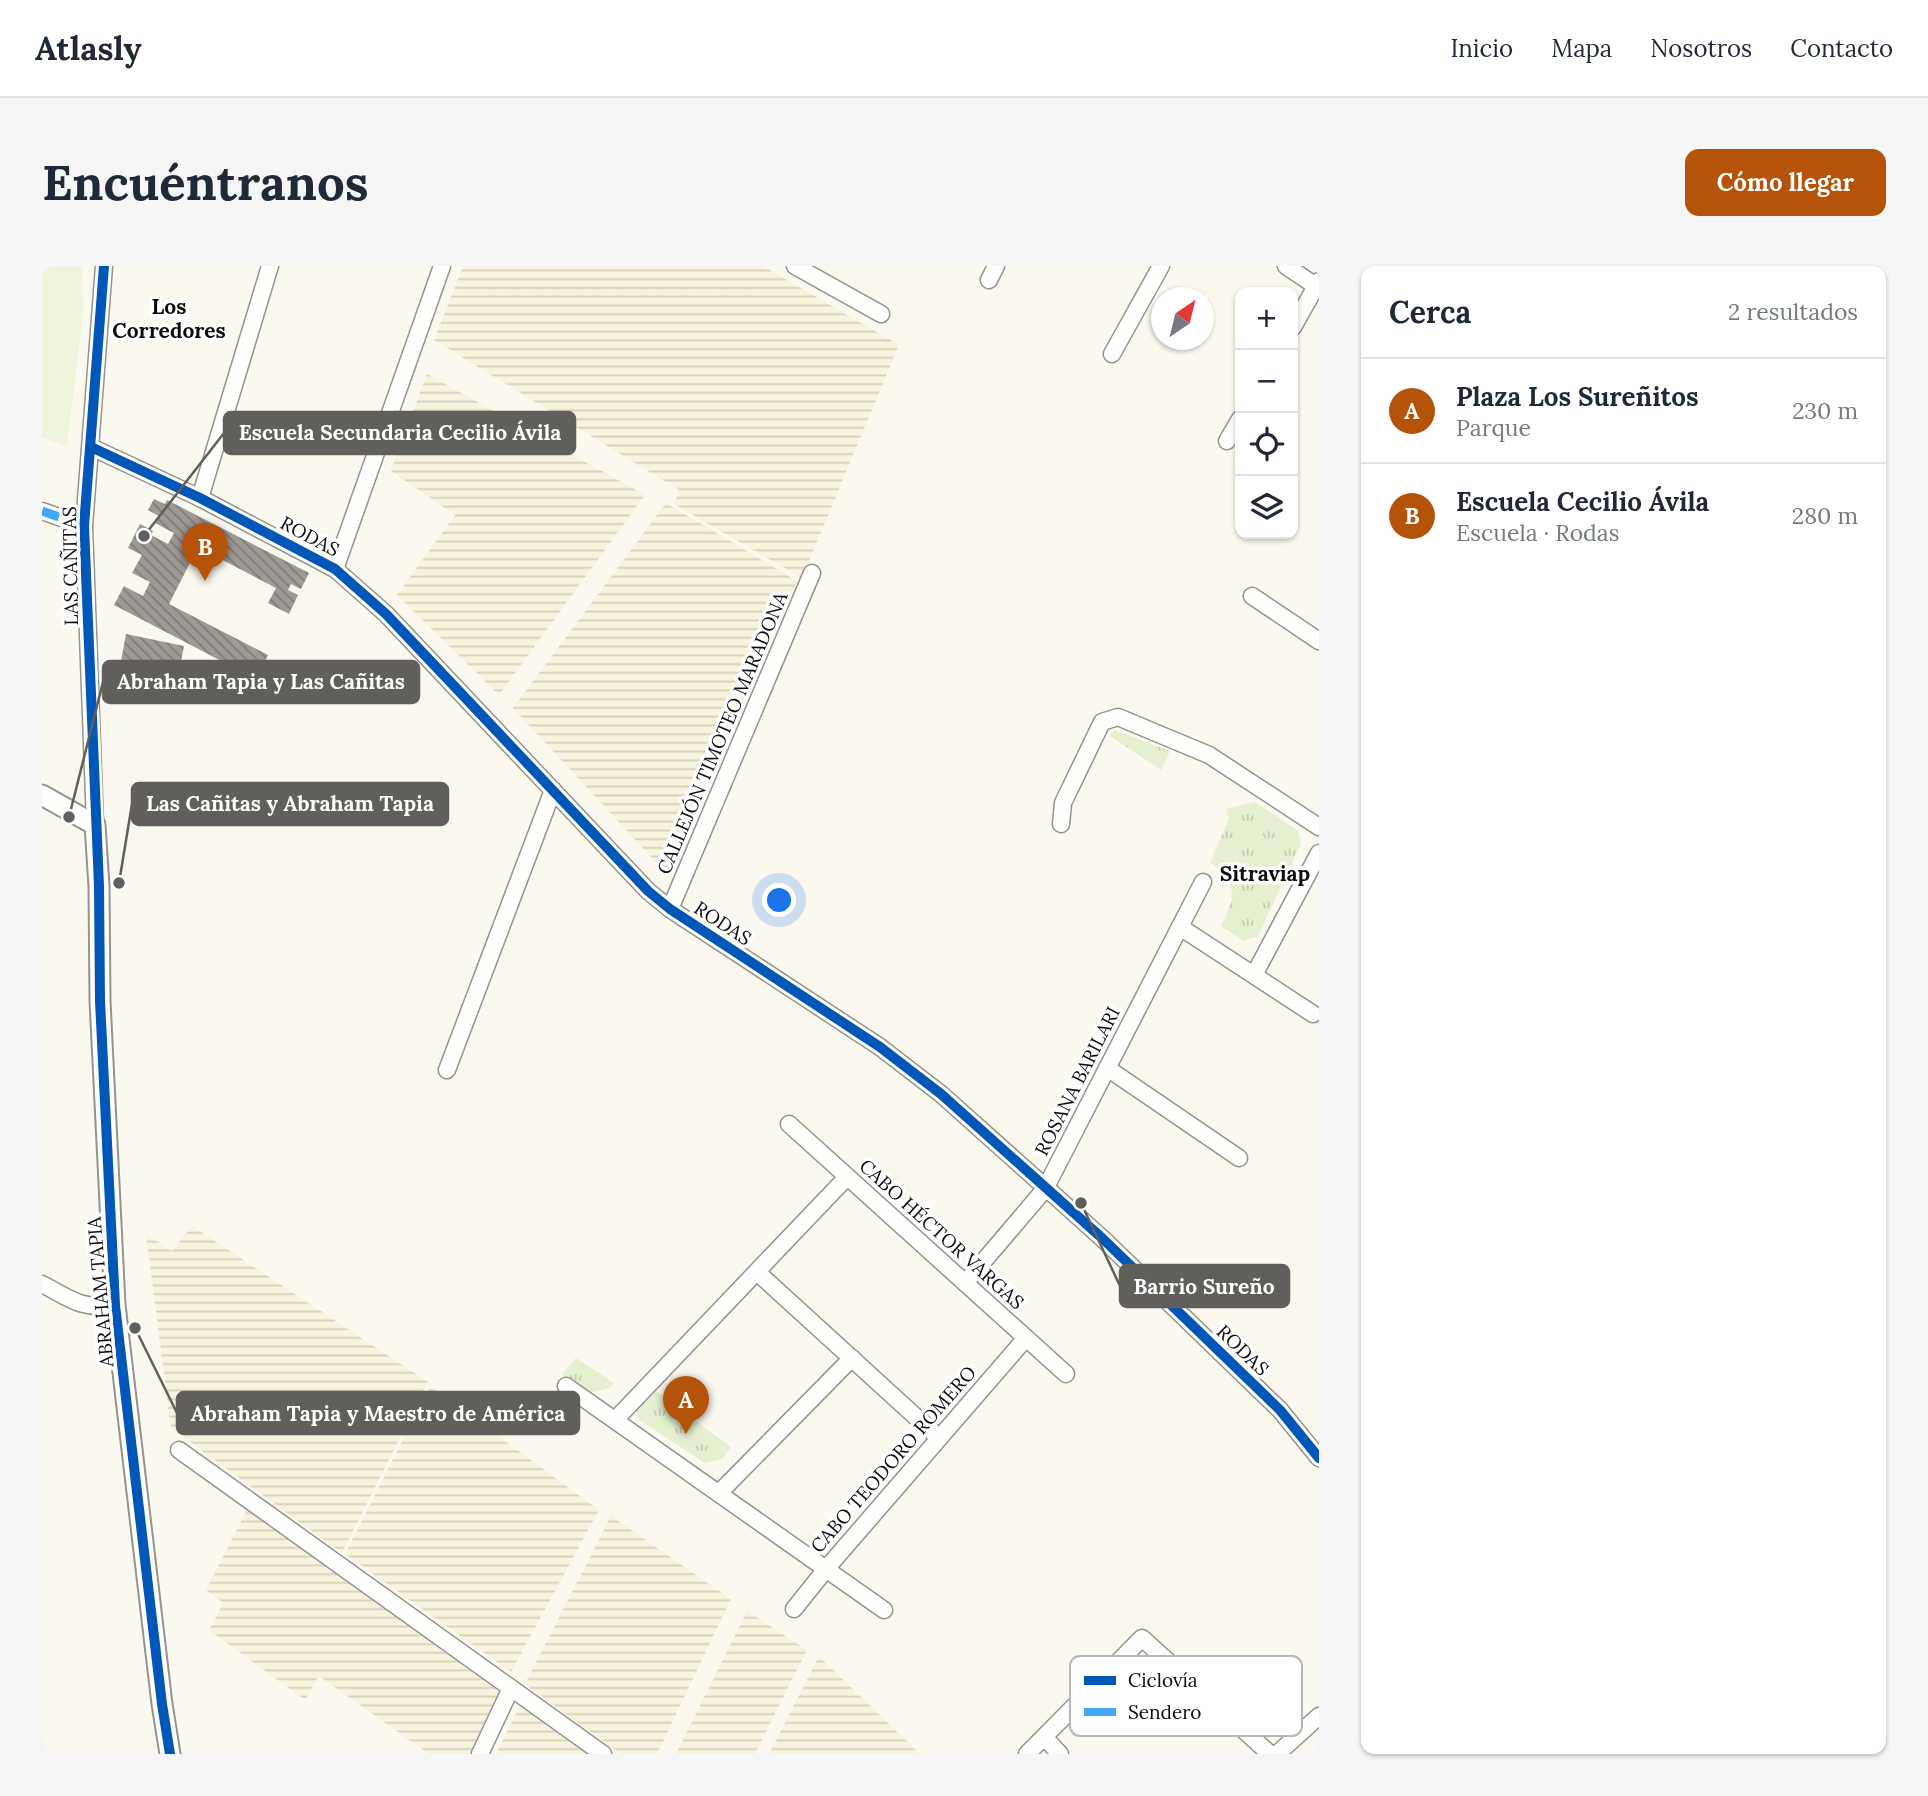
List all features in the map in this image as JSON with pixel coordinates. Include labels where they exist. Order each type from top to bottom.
[{"type":"street","name":"LAS CAÑITAS","points":[[95,825],[84,526],[104,266]]},
{"type":"street","points":[[200,498],[270,266]]},
{"type":"street","points":[[335,569],[442,266]]},
{"type":"street","points":[[795,266],[881,314]]},
{"type":"street","points":[[1112,354],[1161,266]]},
{"type":"street","points":[[1286,266],[1317,284],[1298,318]]},
{"type":"street","points":[[1227,441],[1235,427]]},
{"type":"street","name":"RODAS","points":[[91,447],[200,498],[335,569],[386,614],[648,891],[670,909],[880,1047],[942,1094],[1102,1238],[1270,1400],[1319,1458]]},
{"type":"street","points":[[42,511],[84,526]]},
{"type":"street","name":"CALLEJÓN TIMOTEO MARADONA","points":[[670,909],[812,573]]},
{"type":"street","points":[[1252,596],[1319,641]]},
{"type":"street","points":[[1060,824],[1063,803],[1102,722],[1118,717],[1209,755],[1319,827]]},
{"type":"street","points":[[447,1070],[552,790]]},
{"type":"street","points":[[42,795],[95,825]]},
{"type":"street","name":"ABRAHAM TAPIA","points":[[95,825],[99,886],[100,1001],[116,1305],[170,1754]]},
{"type":"street","points":[[1254,975],[1319,853]]},
{"type":"street","name":"ROSANA BARILARI","points":[[965,1283],[1045,1189],[1203,882]]},
{"type":"street","points":[[1180,927],[1313,1014]]},
{"type":"street","points":[[1107,1069],[1239,1158]]},
{"type":"street","name":"CABO HÉCTOR VARGAS","points":[[789,1125],[1066,1374]]},
{"type":"street","points":[[615,1420],[848,1177]]},
{"type":"street","points":[[757,1272],[939,1438]]},
{"type":"street","points":[[42,1284],[84,1306],[96,1308],[116,1305]]},
{"type":"street","name":"CABO TEODORO ROMERO","points":[[794,1609],[1026,1338]]},
{"type":"street","points":[[719,1493],[852,1358]]},
{"type":"street","points":[[566,1386],[884,1610]]},
{"type":"street","points":[[179,1450],[603,1754]]},
{"type":"street","points":[[1124,1656],[1142,1638],[1162,1656]]},
{"type":"street","points":[[480,1754],[511,1688]]},
{"type":"street","points":[[1027,1754],[1070,1711]]},
{"type":"street","points":[[1302,1732],[1319,1716]]},
{"type":"street","points":[[1250,1736],[1270,1754]]},
{"type":"street","points":[[1278,1754],[1297,1736]]},
{"type":"street","points":[[1044,1737],[1060,1754]]},
{"type":"shaded area","points":[[463,266],[763,266],[899,345],[802,578],[674,504],[679,490],[434,340]]},
{"type":"shaded area","points":[[427,374],[645,495],[499,695],[397,595],[455,515],[391,471]]},
{"type":"shaded area","points":[[666,503],[797,581],[665,872],[513,708]]},
{"type":"shaded area","points":[[192,1226],[428,1382],[342,1553],[171,1428],[146,1234],[172,1251]]},
{"type":"shaded area","points":[[430,1386],[599,1510],[511,1672],[345,1554]]},
{"type":"shaded area","points":[[250,1504],[510,1693],[479,1754],[429,1754],[319,1676],[305,1700],[209,1630],[223,1603],[206,1590]]},
{"type":"shaded area","points":[[611,1516],[731,1599],[657,1754],[621,1754],[525,1684]]},
{"type":"shaded area","points":[[747,1611],[807,1650],[755,1754],[676,1754]]},
{"type":"shaded area","points":[[819,1656],[825,1662],[920,1754],[769,1754]]},
{"type":"shaded area","points":[[522,1701],[596,1754],[496,1754]]},
{"type":"green space","points":[[42,266],[82,266],[83,313],[67,446],[42,437]]},
{"type":"green space","points":[[1114,730],[1170,751],[1161,770],[1110,736]]},
{"type":"green space","points":[[1255,802],[1298,831],[1301,844],[1258,936],[1243,941],[1221,926],[1230,906],[1232,891],[1225,878],[1210,862],[1229,819],[1226,809]]},
{"type":"green space","points":[[576,1358],[614,1383],[610,1388],[589,1393],[562,1374]]},
{"type":"green space","points":[[655,1390],[731,1447],[722,1459],[705,1463],[639,1420],[636,1410]]},
{"type":"building","points":[[154,499],[165,504],[167,500],[309,573],[301,589],[291,584],[288,590],[298,595],[289,614],[268,603],[276,588],[198,547],[169,604],[268,655],[256,679],[114,605],[124,586],[143,596],[150,582],[132,573],[142,555],[128,548],[140,524],[153,531],[151,535],[168,544],[174,533],[155,523],[159,516],[148,510]]},
{"type":"building","points":[[126,634],[184,646],[179,672],[121,661]]},
{"type":"marked path","points":[[42,511],[84,526]]},
{"type":"cycle path","points":[[104,266],[84,526],[99,886],[100,1001],[115,1305],[170,1754]]},
{"type":"cycle path","points":[[91,447],[200,498],[335,569],[386,614],[648,891],[670,909],[880,1047],[941,1094],[1102,1238],[1280,1410],[1319,1458]]},
{"type":"place","name":"Escuela Secundaria Cecilio Ávila","points":[[144,536]]},
{"type":"place","name":"Escuela Cecilio Ávila","points":[[205,581]]},
{"type":"place","name":"Abraham Tapia y Las Cañitas","points":[[69,817]]},
{"type":"place","name":"Las Cañitas y Abraham Tapia","points":[[119,883]]},
{"type":"place","name":"Barrio Sureño","points":[[1081,1203]]},
{"type":"place","name":"Abraham Tapia y Maestro de América","points":[[135,1328]]},
{"type":"place","name":"Plaza Los Sureñitos","points":[[686,1434]]},
{"type":"district","name":"Los Corredores","points":[[169,318]]},
{"type":"district","name":"Sitraviap","points":[[1265,873]]}]
